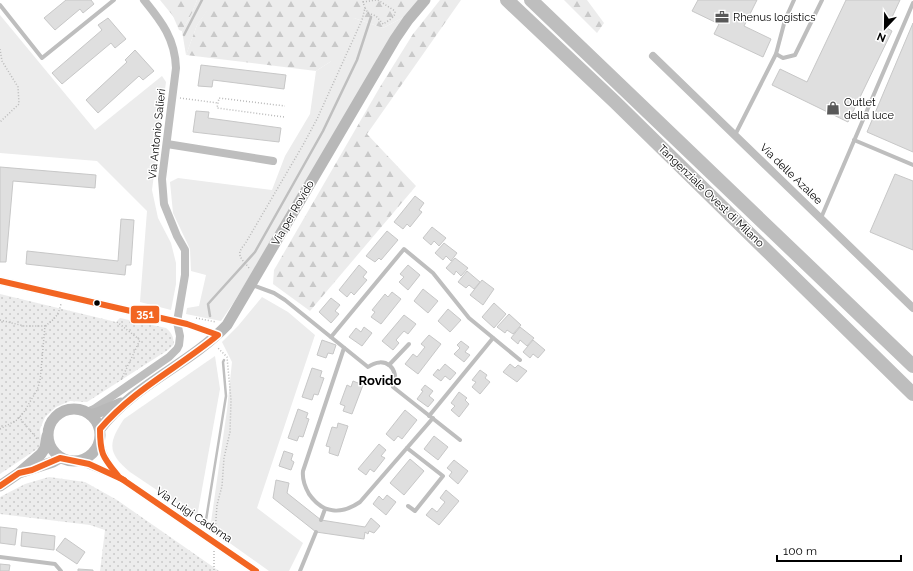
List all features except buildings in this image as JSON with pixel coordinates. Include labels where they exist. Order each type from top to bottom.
[{"type":"highway","name":"Tangenziale Ovest di Milano","points":[[507,0],[615,102],[913,394]]},
{"type":"highway","name":"Tangenziale Ovest di Milano","points":[[532,0],[913,366]]},
{"type":"street","name":"Via Antonio Salieri","points":[[89,413],[170,357],[175,352],[180,340],[177,322],[185,275],[185,250],[177,236],[164,204],[162,179],[176,68],[176,56],[173,45],[159,19],[144,0]]},
{"type":"street","name":"Via per Rovido","points":[[100,434],[110,417],[130,398],[215,338],[228,325],[396,39],[408,20],[425,0]]},
{"type":"street","name":"Via delle Azalee","points":[[653,56],[913,308]]},
{"type":"street","points":[[167,144],[273,161]]},
{"type":"street","points":[[0,281],[194,326],[215,338]]},
{"type":"street","name":"Via per Rovido","points":[[89,413],[97,413],[130,398]]},
{"type":"street","points":[[0,486],[19,473],[43,451],[52,420],[63,411],[76,409],[89,413],[96,421],[100,434],[98,447],[87,458],[80,461],[60,458],[51,447],[48,434]]},
{"type":"street","name":"Via Luigi Cadorna","points":[[100,434],[100,447],[105,460],[119,477]]},
{"type":"street","points":[[19,473],[39,467],[60,458]]},
{"type":"street","name":"Via Luigi Cadorna","points":[[80,461],[119,477],[256,571]]},
{"type":"lane","points":[[0,5],[42,58],[114,0]]},
{"type":"lane","points":[[735,135],[776,54],[785,20],[794,0]]},
{"type":"lane","points":[[776,54],[783,58],[795,56],[822,0]]},
{"type":"lane","points":[[821,219],[913,2]]},
{"type":"lane","points":[[854,140],[913,165]]},
{"type":"lane","points":[[331,337],[404,249],[432,273],[469,318],[520,360]]},
{"type":"lane","points":[[252,285],[268,290],[279,296],[368,367],[379,362],[389,365],[393,369],[396,377],[393,387],[460,440]]},
{"type":"lane","points":[[344,348],[302,471],[303,483],[316,502],[325,509],[338,511],[347,510],[360,502],[407,448],[493,338]]},
{"type":"lane","points":[[389,365],[409,344]]},
{"type":"lane","points":[[407,448],[443,476],[415,511],[408,506]]},
{"type":"lane","points":[[321,520],[325,509]]},
{"type":"lane","points":[[300,571],[316,532]]},
{"type":"lane","points":[[0,557],[55,564],[61,571]]},
{"type":"path","points":[[249,267],[242,260],[240,253],[241,248],[245,244],[303,145],[326,102],[362,20],[364,8],[361,0]]},
{"type":"path","points":[[363,2],[377,0],[396,11],[394,17],[383,24],[376,16],[368,13],[364,8]]},
{"type":"path","points":[[0,49],[2,61],[18,86],[20,104],[0,122]]},
{"type":"path","points":[[172,97],[218,103]]},
{"type":"path","points":[[284,117],[217,108],[219,98],[285,106]]},
{"type":"path","points":[[0,320],[24,326],[44,326],[58,314],[64,296]]},
{"type":"path","points":[[117,322],[140,340],[120,381]]},
{"type":"path","points":[[0,429],[24,412],[34,396],[40,382],[44,326]]},
{"type":"path","points":[[214,571],[214,541],[217,505],[222,486],[224,458],[230,432],[231,400],[227,357],[215,338]]},
{"type":"path","points":[[19,417],[41,444]]},
{"type":"green space","points":[[160,0],[197,0],[182,31],[179,30],[173,16]]},
{"type":"green space","points":[[197,0],[215,0],[197,25],[186,55],[182,31]]},
{"type":"green space","points":[[214,0],[419,0],[406,16],[383,28],[354,18],[349,42],[330,62],[316,71],[186,55],[197,25]]},
{"type":"green space","points":[[440,0],[461,0],[367,134],[416,186],[310,311],[273,284],[274,270],[380,87],[413,34]]},
{"type":"green space","points":[[564,0],[587,0],[604,23],[597,33]]},
{"type":"green space","points":[[0,15],[95,130],[162,76],[166,82],[152,190],[158,218],[171,243],[176,263],[176,284],[171,310],[140,302],[147,211],[97,161],[0,153]]},
{"type":"green space","points":[[406,16],[234,302],[221,321],[186,314],[187,308],[199,306],[206,275],[191,271],[190,249],[173,213],[170,182],[178,178],[272,190],[285,156],[310,114],[316,71],[330,62],[354,18],[383,28]]},
{"type":"green space","points":[[0,294],[116,322],[120,318],[166,328],[172,335],[174,344],[168,350],[87,402],[70,401],[56,407],[45,417],[40,429],[40,447],[0,474]]},
{"type":"green space","points":[[262,297],[288,312],[315,335],[257,508],[303,543],[289,571],[269,571],[210,529],[227,410],[232,362],[222,342],[238,326]]},
{"type":"green space","points":[[215,356],[220,389],[197,517],[130,472],[117,459],[112,447],[115,435],[124,419]]},
{"type":"green space","points":[[49,477],[85,482],[117,500],[219,571],[100,571],[105,530],[90,525],[0,514],[0,497],[25,484]]},
{"type":"waterway","points":[[184,35],[202,0]]},
{"type":"waterway","points":[[210,316],[208,304],[255,252],[323,131],[357,60],[371,17]]},
{"type":"waterway","points":[[206,520],[226,396],[224,360]]},
{"type":"transit line","name":"351","points":[[0,281],[187,324],[218,335],[142,390],[113,415],[100,429],[101,445],[106,460],[119,477],[256,571]]},
{"type":"transit line","name":"351","points":[[0,486],[19,473],[32,470],[60,458],[89,464],[124,480]]},
{"type":"place","name":"Rhenus logistics","points":[[722,17]]},
{"type":"place","name":"Outlet della luce","points":[[833,108]]},
{"type":"district","name":"Rovido","points":[[380,380]]}]
